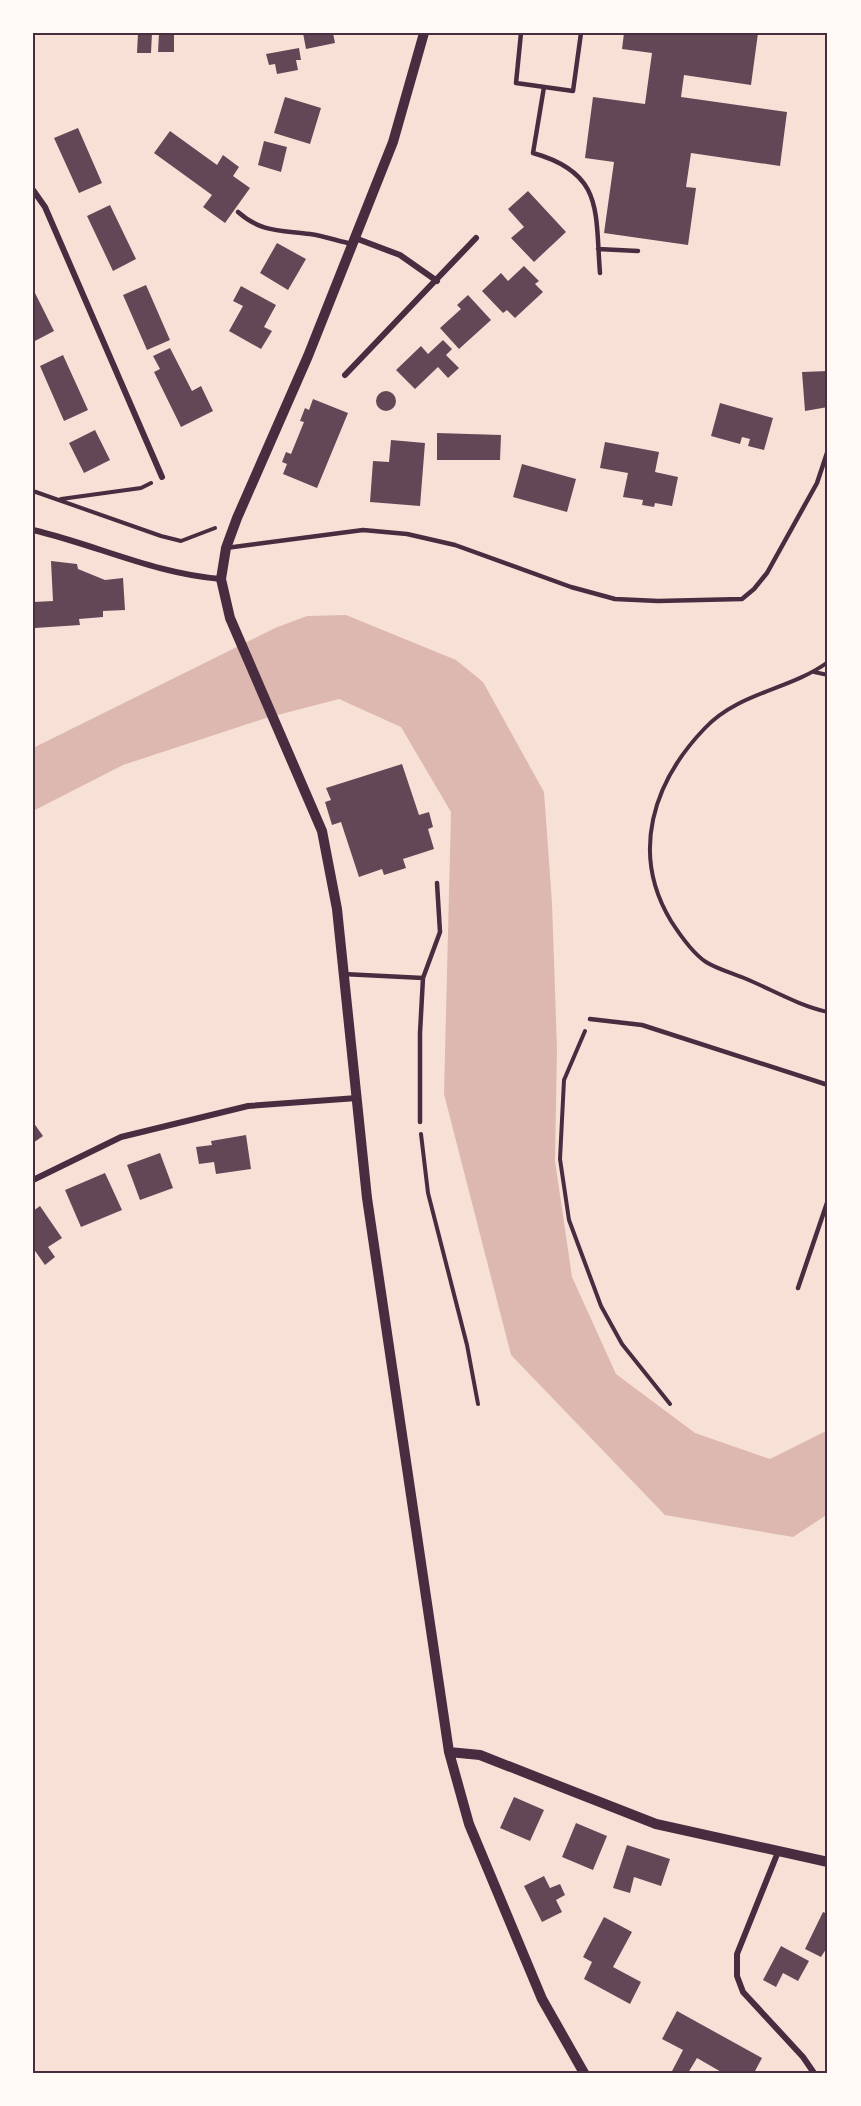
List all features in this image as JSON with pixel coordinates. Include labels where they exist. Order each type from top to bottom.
[{"type":"street","points":[[424,33],[393,142],[308,356],[237,518],[226,548],[221,579],[230,618],[322,831],[337,909],[367,1198],[398,1421],[449,1752],[469,1824],[542,1999],[584,2073]]},
{"type":"street","points":[[33,190],[45,207],[162,477]]},
{"type":"street","points":[[345,375],[476,238]]},
{"type":"street","points":[[353,241],[400,255],[437,281]]},
{"type":"street","points":[[33,530],[142,566],[192,577],[221,579]]},
{"type":"street","points":[[33,1180],[121,1137],[248,1106],[357,1098]]},
{"type":"street","points":[[449,1752],[480,1755],[656,1824],[828,1862]]},
{"type":"street","points":[[778,1852],[737,1954],[737,1976],[743,1992],[803,2057],[814,2073]]},
{"type":"lane","points":[[521,33],[516,82],[573,91],[581,33]]},
{"type":"lane","points":[[544,87],[533,153],[558,160],[577,176],[593,196],[600,273]]},
{"type":"lane","points":[[238,212],[250,222],[279,233],[309,234],[353,241]]},
{"type":"lane","points":[[598,249],[638,251]]},
{"type":"lane","points":[[226,548],[363,530],[407,534],[455,545],[571,587],[615,598],[658,601],[742,599],[767,573],[817,483],[828,450]]},
{"type":"lane","points":[[420,1122],[420,1033],[423,978],[440,932],[437,883]]},
{"type":"lane","points":[[344,974],[423,978]]},
{"type":"lane","points":[[590,1019],[642,1025],[828,1085]]},
{"type":"lane","points":[[798,1288],[828,1200]]},
{"type":"path","points":[[60,500],[141,488],[162,477]]},
{"type":"path","points":[[33,491],[181,541],[237,518]]},
{"type":"path","points":[[828,662],[787,686],[743,699],[706,726],[679,759],[660,795],[650,827],[650,848],[658,898],[680,934],[706,962],[828,1012]]},
{"type":"path","points":[[813,671],[828,675]]},
{"type":"path","points":[[590,1019],[564,1080],[560,1159],[569,1220],[601,1306],[622,1344],[670,1404]]},
{"type":"path","points":[[420,1122],[428,1193],[467,1345],[478,1404]]},
{"type":"shaded area","points":[[346,615],[456,660],[483,682],[544,792],[552,903],[557,1049],[555,1161],[572,1277],[616,1374],[695,1433],[770,1459],[828,1430],[828,1514],[793,1537],[665,1515],[511,1355],[444,1094],[451,812],[401,727],[339,699],[266,718],[123,765],[33,811],[33,748],[275,628],[307,616]]},
{"type":"building","points":[[138,33],[152,33],[151,53],[137,53]]},
{"type":"building","points":[[159,33],[174,33],[174,52],[158,52]]},
{"type":"building","points":[[303,33],[333,33],[335,43],[306,49]]},
{"type":"building","points":[[624,33],[758,33],[751,85],[684,75],[681,97],[787,112],[780,166],[691,153],[686,187],[696,188],[688,245],[604,233],[614,162],[585,158],[593,97],[645,104],[652,53],[622,49]]},
{"type":"building","points":[[299,48],[301,60],[296,60],[298,70],[277,74],[275,64],[269,65],[266,54]]},
{"type":"building","points":[[285,97],[321,108],[310,144],[274,133]]},
{"type":"building","points":[[78,128],[102,183],[79,193],[54,138]]},
{"type":"building","points":[[170,131],[217,165],[223,155],[239,167],[233,176],[250,188],[225,223],[203,207],[212,195],[154,153]]},
{"type":"building","points":[[264,141],[287,147],[281,172],[258,165]]},
{"type":"building","points":[[528,191],[566,232],[534,262],[511,238],[524,227],[508,209]]},
{"type":"building","points":[[110,205],[136,259],[113,271],[87,216]]},
{"type":"building","points":[[277,243],[306,259],[288,290],[260,273]]},
{"type":"building","points":[[524,266],[539,281],[535,284],[543,292],[515,318],[507,310],[503,313],[482,291],[501,273],[508,281]]},
{"type":"building","points":[[146,285],[170,340],[147,350],[123,295]]},
{"type":"building","points":[[241,286],[276,305],[264,327],[272,331],[261,349],[229,331],[243,306],[233,301]]},
{"type":"building","points":[[33,289],[54,331],[33,342]]},
{"type":"building","points":[[468,295],[491,320],[459,349],[440,328],[461,309],[457,305]]},
{"type":"building","points":[[443,340],[452,349],[446,355],[459,368],[448,378],[438,367],[415,389],[396,370],[421,346],[428,354]]},
{"type":"building","points":[[170,348],[192,391],[201,386],[213,411],[181,427],[154,372],[160,369],[153,356]]},
{"type":"building","points":[[63,355],[88,410],[64,421],[40,366]]},
{"type":"building","points":[[828,371],[828,407],[805,411],[802,372]]},
{"type":"building","points":[[386,391],[393,394],[396,401],[393,408],[386,411],[379,408],[376,401],[379,394]]},
{"type":"building","points":[[313,399],[348,413],[317,488],[283,474],[287,464],[282,462],[286,452],[291,454],[304,422],[300,421],[305,408],[309,410]]},
{"type":"building","points":[[720,403],[773,418],[764,450],[748,446],[750,439],[742,437],[740,444],[711,436]]},
{"type":"building","points":[[95,430],[110,460],[84,473],[69,443]]},
{"type":"building","points":[[437,433],[501,435],[500,460],[437,460]]},
{"type":"building","points":[[391,440],[425,443],[420,506],[370,502],[373,461],[389,462]]},
{"type":"building","points":[[605,442],[659,452],[655,472],[678,477],[672,506],[655,503],[654,507],[642,505],[643,500],[623,497],[628,473],[600,468]]},
{"type":"building","points":[[522,464],[576,479],[567,512],[513,497]]},
{"type":"building","points":[[51,561],[77,564],[78,569],[105,580],[123,578],[125,610],[103,611],[103,617],[79,619],[80,625],[35,628],[34,602],[53,601]]},
{"type":"building","points":[[402,764],[419,815],[429,812],[433,827],[428,829],[434,849],[403,859],[406,868],[384,875],[382,869],[359,877],[341,822],[332,825],[325,802],[331,800],[326,788]]},
{"type":"building","points":[[33,1122],[43,1136],[33,1143]]},
{"type":"building","points":[[246,1135],[251,1169],[216,1174],[214,1162],[199,1164],[196,1147],[212,1145],[211,1141]]},
{"type":"building","points":[[160,1153],[173,1188],[140,1200],[127,1165]]},
{"type":"building","points":[[105,1173],[122,1210],[81,1227],[65,1190]]},
{"type":"building","points":[[40,1206],[62,1238],[48,1247],[55,1257],[45,1265],[33,1248],[33,1211]]},
{"type":"building","points":[[514,1797],[544,1810],[530,1841],[500,1828]]},
{"type":"building","points":[[576,1823],[607,1836],[593,1870],[562,1857]]},
{"type":"building","points":[[627,1845],[670,1859],[661,1886],[634,1877],[630,1893],[613,1888]]},
{"type":"building","points":[[544,1876],[550,1888],[560,1884],[565,1895],[556,1900],[562,1912],[542,1922],[524,1886]]},
{"type":"building","points":[[823,1912],[828,1914],[828,1946],[821,1957],[805,1949]]},
{"type":"building","points":[[604,1917],[632,1932],[613,1967],[641,1982],[630,2004],[584,1979],[592,1962],[583,1957]]},
{"type":"building","points":[[781,1946],[809,1961],[798,1981],[783,1973],[776,1987],[763,1980]]},
{"type":"building","points":[[677,2011],[762,2058],[754,2073],[723,2073],[697,2058],[688,2073],[671,2073],[683,2050],[662,2039]]}]
